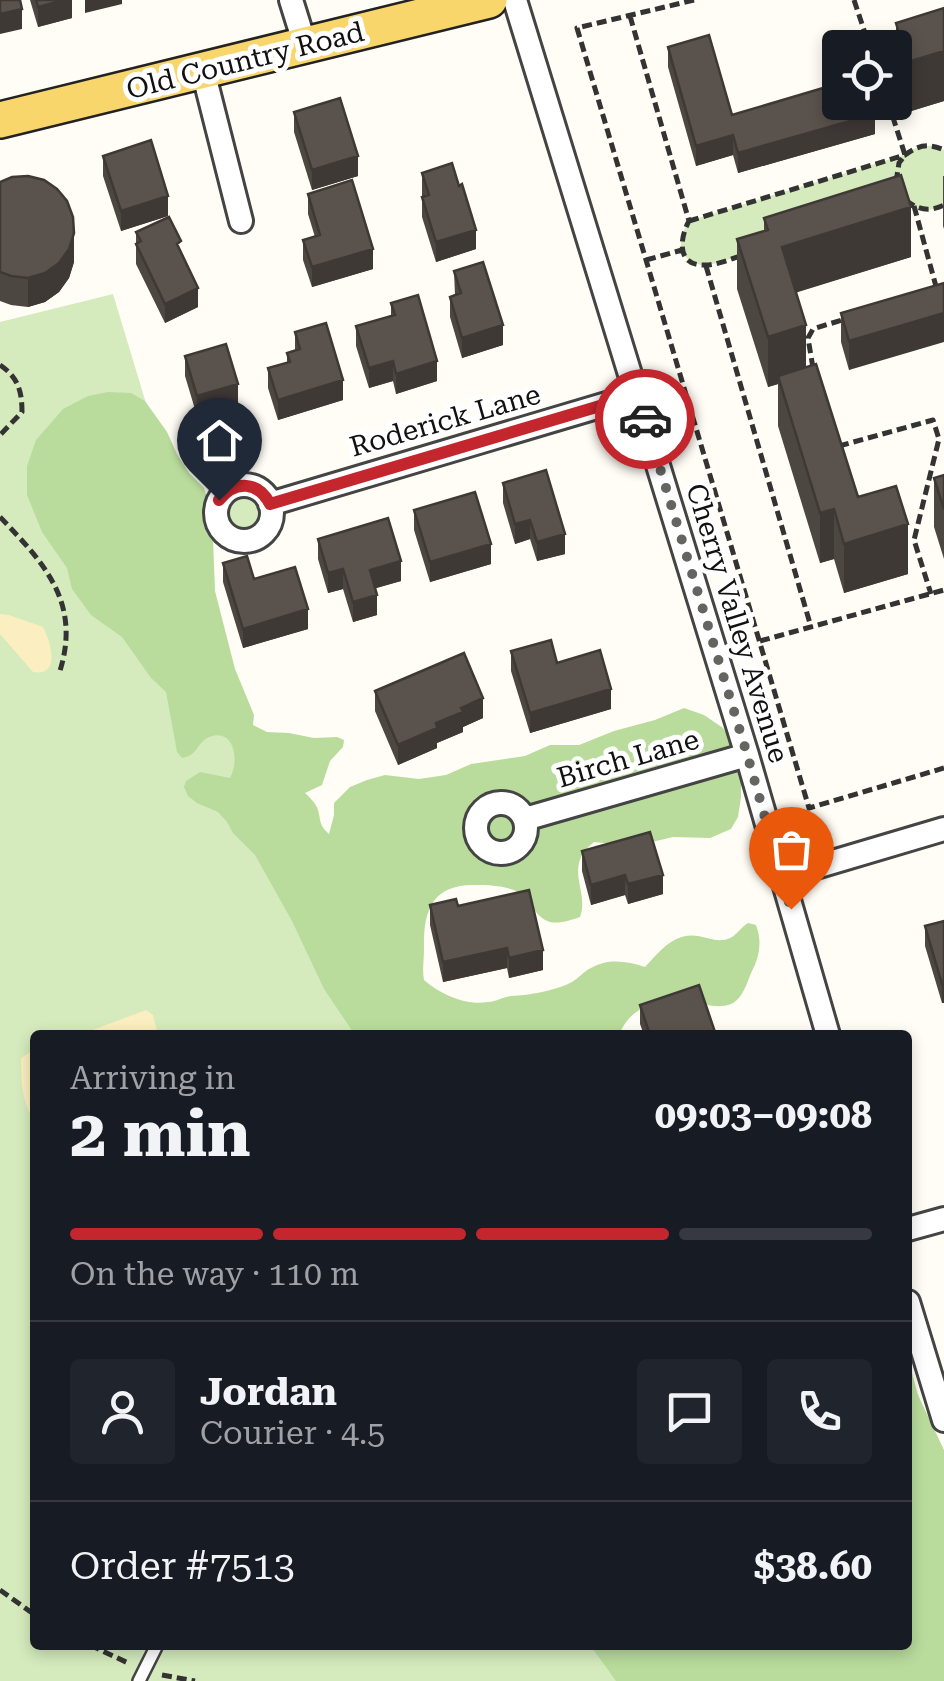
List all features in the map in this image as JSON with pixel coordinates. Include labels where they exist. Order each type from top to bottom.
[{"type":"main road","name":"Old Country Road","points":[[0,120],[489,0]]},
{"type":"street","points":[[291,0],[306,45]]},
{"type":"street","name":"Cherry Valley Avenue","points":[[515,0],[747,754],[827,1030]]},
{"type":"street","points":[[203,71],[242,222]]},
{"type":"street","name":"Roderick Lane","points":[[270,504],[637,395]]},
{"type":"street","name":"Birch Lane","points":[[525,819],[747,754]]},
{"type":"street","points":[[782,877],[944,830]]},
{"type":"street","points":[[912,1229],[944,1219]]},
{"type":"street","points":[[912,1315],[944,1420]]},
{"type":"lane","points":[[139,1681],[154,1650]]},
{"type":"path","points":[[694,0],[577,28],[809,808],[944,768]]},
{"type":"path","points":[[854,0],[864,30]]},
{"type":"path","points":[[630,16],[689,221]]},
{"type":"path","points":[[893,120],[904,155],[896,174],[897,186]]},
{"type":"path","points":[[744,255],[706,266],[694,264],[682,250],[683,232],[689,221],[904,155],[922,146],[944,150]]},
{"type":"path","points":[[901,195],[914,206],[930,210],[944,205]]},
{"type":"path","points":[[895,212],[914,206]]},
{"type":"path","points":[[914,206],[938,292],[944,290]]},
{"type":"path","points":[[646,260],[682,250]]},
{"type":"path","points":[[706,266],[811,628]]},
{"type":"path","points":[[815,376],[808,338],[813,329],[845,319]]},
{"type":"path","points":[[0,366],[16,378],[22,412],[0,434]]},
{"type":"path","points":[[836,447],[933,420],[939,439],[914,540],[930,594]]},
{"type":"path","points":[[0,517],[29,548],[62,601],[68,627],[59,674]]},
{"type":"path","points":[[760,642],[944,590]]},
{"type":"path","points":[[0,1590],[30,1612]]},
{"type":"green space","points":[[933,145],[944,150],[941,207],[929,210],[914,206],[706,266],[684,255],[682,237],[689,221]]},
{"type":"green space","points":[[113,294],[248,741],[454,1030],[30,1030],[30,1650],[912,1650],[912,1373],[944,1481],[944,1681],[0,1681],[0,322]]},
{"type":"green space","points":[[131,393],[145,401],[189,473],[204,488],[212,513],[215,591],[235,669],[254,715],[253,725],[267,732],[344,740],[343,747],[330,761],[322,785],[305,793],[316,805],[329,834],[334,803],[350,787],[385,775],[419,779],[446,775],[471,764],[525,756],[550,745],[579,745],[684,708],[723,728],[731,741],[732,765],[741,778],[741,797],[738,817],[731,829],[710,838],[673,837],[635,846],[594,842],[585,851],[578,870],[580,917],[565,921],[545,920],[521,894],[507,888],[478,885],[450,889],[434,901],[429,911],[424,935],[424,980],[445,994],[480,1003],[534,994],[572,982],[588,969],[604,963],[645,967],[662,949],[682,937],[726,939],[748,923],[756,925],[759,948],[739,998],[721,1006],[680,1001],[648,1005],[631,1016],[622,1030],[352,1030],[324,989],[255,855],[218,812],[197,803],[184,787],[186,781],[200,772],[230,778],[233,747],[217,735],[182,758],[177,752],[166,692],[122,637],[91,615],[72,589],[67,568],[42,532],[27,495],[27,466],[36,440],[63,409],[88,396]]},
{"type":"green space","points":[[244,489],[261,495],[267,512],[261,529],[244,535],[227,529],[221,512],[227,495]]},
{"type":"green space","points":[[912,1373],[917,1393],[944,1450],[944,1681],[616,1681],[594,1650],[912,1650]]},
{"type":"sand","points":[[0,614],[43,627],[51,649],[48,669],[33,672],[0,634]]},
{"type":"sand","points":[[146,1010],[153,1015],[157,1030],[93,1030]]},
{"type":"sand","points":[[30,1052],[30,1113],[23,1092],[21,1058]]},
{"type":"building","points":[[0,0],[20,0],[22,9],[0,14]]},
{"type":"building","points":[[36,0],[65,0],[38,7]]},
{"type":"building","points":[[944,8],[944,51],[912,61],[912,30],[898,30],[896,23]]},
{"type":"building","points":[[709,35],[732,115],[822,88],[822,120],[854,120],[738,153],[733,135],[696,146],[668,47]]},
{"type":"building","points":[[340,98],[358,156],[312,170],[294,112]]},
{"type":"building","points":[[151,140],[168,196],[121,211],[103,156]]},
{"type":"building","points":[[452,163],[476,230],[436,242],[422,197],[429,195],[422,173]]},
{"type":"building","points":[[901,175],[911,207],[782,247],[806,325],[768,337],[737,239],[768,230],[764,218]]},
{"type":"building","points":[[28,176],[44,180],[67,201],[74,233],[59,263],[28,278],[0,272],[0,182]]},
{"type":"building","points":[[352,180],[373,249],[312,267],[303,240],[320,235],[308,194]]},
{"type":"building","points":[[169,217],[198,288],[165,304],[136,244],[141,241],[136,232]]},
{"type":"building","points":[[483,262],[503,325],[462,338],[450,297],[461,293],[454,271]]},
{"type":"building","points":[[944,283],[944,313],[849,341],[841,313]]},
{"type":"building","points":[[418,295],[437,361],[396,374],[393,361],[369,368],[356,326],[395,315],[391,303]]},
{"type":"building","points":[[326,323],[343,380],[278,400],[268,368],[290,362],[287,353],[300,349],[295,332]]},
{"type":"building","points":[[226,344],[238,384],[197,396],[185,356]]},
{"type":"building","points":[[816,364],[858,497],[896,486],[908,524],[844,544],[834,509],[820,513],[778,376]]},
{"type":"building","points":[[546,470],[565,534],[537,542],[530,520],[515,524],[503,483]]},
{"type":"building","points":[[944,475],[944,509],[934,478]]},
{"type":"building","points":[[475,492],[491,544],[430,562],[414,510]]},
{"type":"building","points":[[388,518],[401,561],[370,570],[377,595],[353,602],[343,569],[328,573],[318,539]]},
{"type":"building","points":[[247,556],[254,579],[295,567],[308,609],[243,629],[223,563]]},
{"type":"building","points":[[551,640],[557,663],[600,650],[611,689],[530,713],[511,651]]},
{"type":"building","points":[[464,653],[483,698],[436,723],[437,728],[398,745],[375,691]]},
{"type":"building","points":[[650,832],[663,875],[628,884],[625,875],[591,885],[582,851]]},
{"type":"building","points":[[529,890],[543,950],[509,958],[507,948],[443,962],[430,905],[456,899],[458,906]]},
{"type":"building","points":[[944,921],[944,983],[942,984],[925,926]]},
{"type":"building","points":[[699,985],[714,1030],[648,1030],[640,1005]]},
{"type":"way so far","points":[[645,419],[791,909]]},
{"type":"route","points":[[219,500],[242,485],[259,490],[270,504],[637,395],[645,419]]}]
